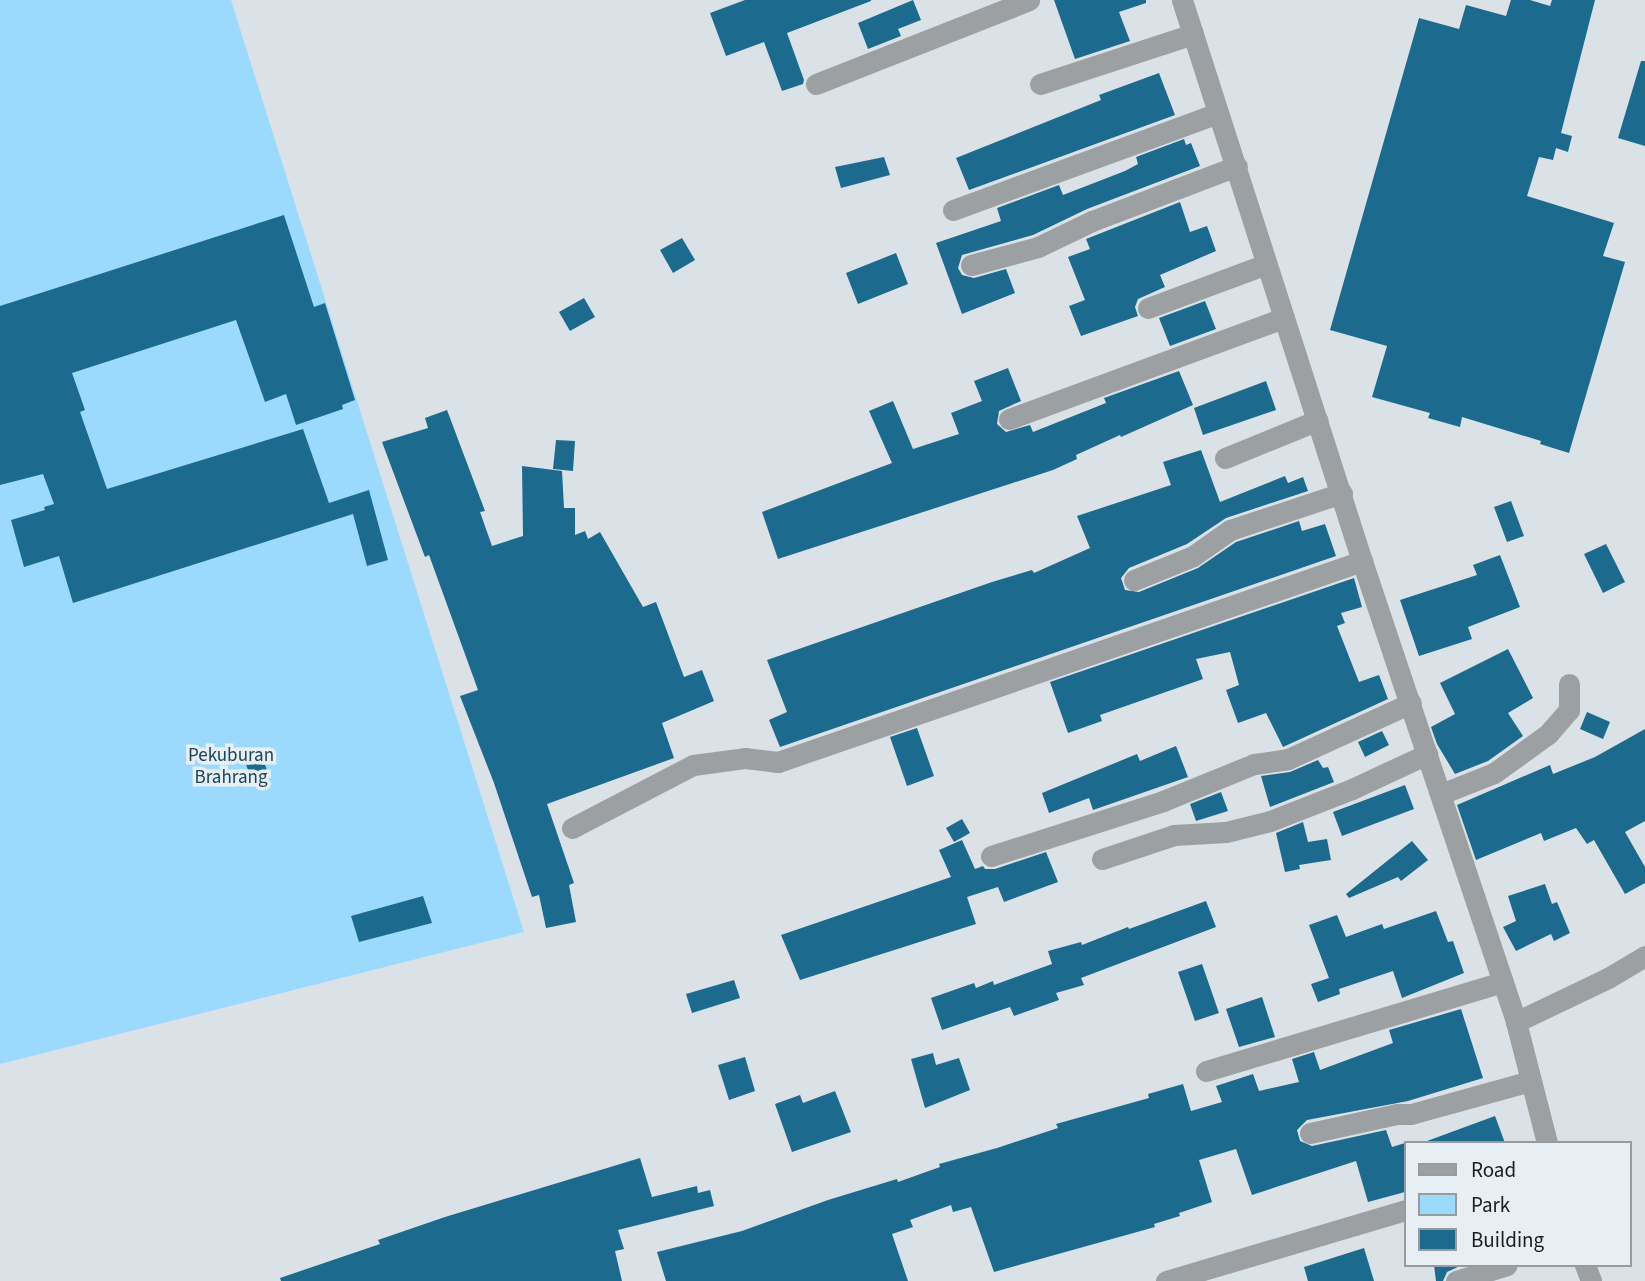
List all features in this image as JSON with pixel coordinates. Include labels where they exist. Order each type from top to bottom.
[{"type":"street","points":[[816,84],[1029,0]]},
{"type":"street","points":[[1182,0],[1362,561],[1516,1021],[1546,1141]]},
{"type":"street","points":[[1040,84],[1194,34]]},
{"type":"street","points":[[953,210],[1219,113]]},
{"type":"street","points":[[971,265],[1038,247],[1092,221],[1237,166]]},
{"type":"street","points":[[1148,308],[1266,264]]},
{"type":"street","points":[[1009,419],[1284,317]]},
{"type":"street","points":[[1225,458],[1318,419]]},
{"type":"street","points":[[1134,580],[1193,556],[1230,530],[1342,494]]},
{"type":"street","points":[[572,828],[693,765],[745,758],[778,762],[1362,561]]},
{"type":"street","points":[[1441,794],[1494,773],[1548,734],[1569,710],[1569,684]]},
{"type":"street","points":[[992,856],[1163,801],[1254,764],[1288,759],[1411,703]]},
{"type":"street","points":[[1102,859],[1174,835],[1226,832],[1269,821],[1352,789],[1384,771],[1427,754]]},
{"type":"street","points":[[1516,1021],[1608,978],[1645,956]]},
{"type":"street","points":[[1206,1071],[1503,982]]},
{"type":"street","points":[[1310,1133],[1397,1114],[1411,1114],[1531,1081]]},
{"type":"street","points":[[1166,1281],[1404,1210]]},
{"type":"street","points":[[1456,1281],[1501,1267]]},
{"type":"green space","name":"Pekuburan Brahrang","points":[[0,0],[231,0],[524,932],[0,1064]]},
{"type":"building","points":[[745,0],[871,1],[787,33],[804,80],[803,84],[782,91],[764,42],[726,56],[710,13]]},
{"type":"building","points":[[913,0],[921,20],[898,29],[901,36],[868,49],[858,23]]},
{"type":"building","points":[[1054,0],[1146,0],[1146,3],[1119,12],[1130,41],[1075,59]]},
{"type":"building","points":[[1511,0],[1530,0],[1550,6],[1552,0],[1595,0],[1561,133],[1572,136],[1568,152],[1556,148],[1553,160],[1539,157],[1527,196],[1614,223],[1603,256],[1625,262],[1569,453],[1540,444],[1541,441],[1462,417],[1460,427],[1428,418],[1430,413],[1372,397],[1387,346],[1330,330],[1419,18],[1459,29],[1466,5],[1506,16]]},
{"type":"building","points":[[1641,61],[1645,61],[1645,146],[1618,138]]},
{"type":"building","points":[[1159,73],[1175,115],[969,190],[956,158],[1101,100],[1099,95]]},
{"type":"building","points":[[1184,139],[1186,145],[1191,143],[1200,166],[1087,209],[1033,235],[962,255],[958,268],[962,275],[974,278],[1006,269],[1015,293],[962,314],[936,243],[1001,221],[997,208],[1059,185],[1063,195],[1125,171],[1138,164],[1136,157]]},
{"type":"building","points":[[884,157],[890,175],[841,188],[835,167]]},
{"type":"building","points":[[1180,202],[1190,232],[1207,226],[1216,251],[1160,275],[1165,287],[1138,299],[1135,307],[1138,316],[1081,336],[1069,306],[1085,300],[1068,257],[1090,249],[1086,239]]},
{"type":"building","points":[[284,215],[314,307],[325,303],[355,400],[342,405],[343,409],[296,425],[286,394],[265,402],[236,320],[72,373],[85,410],[80,412],[107,489],[303,429],[329,503],[369,490],[388,560],[367,566],[353,514],[73,603],[59,556],[24,567],[11,520],[45,510],[44,507],[54,504],[43,474],[0,485],[0,306]]},
{"type":"building","points":[[682,238],[695,260],[673,273],[660,250]]},
{"type":"building","points":[[896,253],[908,284],[858,304],[846,273]]},
{"type":"building","points":[[584,298],[595,317],[570,331],[559,312]]},
{"type":"building","points":[[1205,301],[1216,329],[1170,346],[1159,318]]},
{"type":"building","points":[[1008,368],[1021,401],[999,411],[997,424],[1006,432],[1030,425],[1033,432],[1106,403],[1104,398],[1179,371],[1193,405],[1076,455],[1077,459],[1053,470],[778,559],[762,512],[892,463],[869,411],[893,401],[913,449],[959,434],[951,413],[982,401],[974,381]]},
{"type":"building","points":[[1266,381],[1276,410],[1203,435],[1194,408]]},
{"type":"building","points":[[447,410],[485,511],[480,512],[492,546],[523,536],[522,466],[562,471],[564,508],[575,508],[575,535],[585,531],[588,539],[600,532],[643,607],[656,602],[684,677],[702,670],[714,701],[662,723],[674,758],[547,804],[574,883],[569,885],[576,922],[546,928],[539,895],[532,897],[494,783],[460,696],[478,690],[429,555],[425,557],[382,442],[428,428],[425,418]]},
{"type":"building","points":[[556,440],[575,441],[573,471],[553,469]]},
{"type":"building","points":[[1201,450],[1220,502],[1285,476],[1288,483],[1303,477],[1308,491],[1226,518],[1187,544],[1129,568],[1121,578],[1125,590],[1139,592],[1198,568],[1236,542],[1299,521],[1302,531],[1325,524],[1336,556],[780,747],[769,720],[787,712],[767,660],[992,582],[1032,570],[1034,573],[1090,548],[1077,516],[1171,485],[1163,462]]},
{"type":"building","points":[[1511,501],[1524,536],[1507,542],[1494,507]]},
{"type":"building","points":[[1606,544],[1625,582],[1603,593],[1584,554]]},
{"type":"building","points":[[1500,555],[1520,607],[1468,627],[1472,639],[1419,656],[1400,600],[1477,575],[1473,565]]},
{"type":"building","points":[[1354,578],[1362,607],[1341,613],[1345,623],[1337,626],[1359,682],[1379,675],[1388,699],[1283,747],[1266,713],[1238,723],[1226,690],[1239,685],[1230,652],[1196,659],[1203,679],[1100,715],[1102,721],[1068,733],[1050,682]]},
{"type":"building","points":[[1508,649],[1533,698],[1508,713],[1523,736],[1488,761],[1455,774],[1437,744],[1431,727],[1455,714],[1440,683]]},
{"type":"building","points":[[1587,712],[1610,722],[1603,739],[1580,729]]},
{"type":"building","points":[[917,728],[934,776],[907,786],[890,737]]},
{"type":"building","points":[[1645,729],[1645,821],[1625,832],[1645,867],[1645,883],[1625,894],[1594,840],[1587,844],[1576,828],[1544,841],[1541,833],[1476,860],[1457,805],[1550,765],[1553,774],[1595,757]]},
{"type":"building","points":[[1382,731],[1389,745],[1365,757],[1358,742]]},
{"type":"building","points":[[1176,746],[1188,777],[1093,810],[1089,798],[1049,813],[1042,793],[1137,754],[1140,761]]},
{"type":"building","points":[[262,755],[269,777],[252,782],[245,761]]},
{"type":"building","points":[[1318,760],[1323,768],[1328,767],[1334,782],[1270,807],[1261,776],[1290,772]]},
{"type":"building","points":[[1405,785],[1414,809],[1342,836],[1333,812]]},
{"type":"building","points":[[1221,792],[1228,811],[1196,821],[1190,804]]},
{"type":"building","points":[[962,819],[970,833],[954,842],[946,828]]},
{"type":"building","points":[[1303,822],[1308,842],[1327,839],[1331,860],[1299,865],[1300,869],[1285,872],[1276,833]]},
{"type":"building","points":[[962,840],[975,869],[983,866],[985,869],[995,869],[1046,852],[1058,882],[1004,902],[998,887],[967,897],[976,924],[800,980],[781,935],[951,877],[939,850]]},
{"type":"building","points":[[1412,841],[1428,860],[1401,881],[1398,877],[1349,898],[1346,894]]},
{"type":"building","points":[[1545,884],[1552,904],[1557,902],[1570,933],[1554,941],[1551,934],[1516,951],[1503,927],[1516,921],[1508,896]]},
{"type":"building","points":[[423,896],[432,923],[359,942],[351,916]]},
{"type":"building","points":[[1206,901],[1216,927],[1081,978],[1084,985],[1056,993],[1059,1000],[1014,1016],[1010,1007],[942,1030],[931,998],[974,983],[976,988],[993,981],[994,985],[1052,964],[1048,951],[1081,942],[1082,945]]},
{"type":"building","points":[[1436,911],[1448,942],[1453,941],[1464,973],[1402,998],[1393,971],[1339,989],[1340,994],[1318,1002],[1311,984],[1329,978],[1309,925],[1337,915],[1346,937],[1382,924],[1384,929]]},
{"type":"building","points":[[1202,964],[1219,1013],[1195,1021],[1178,972]]},
{"type":"building","points":[[734,980],[740,998],[692,1013],[686,994]]},
{"type":"building","points":[[1262,997],[1275,1037],[1239,1047],[1226,1009]]},
{"type":"building","points":[[1461,1009],[1483,1078],[1408,1101],[1307,1120],[1297,1130],[1300,1141],[1312,1146],[1386,1130],[1392,1147],[1404,1143],[1404,1192],[1368,1202],[1356,1161],[1252,1195],[1236,1149],[1199,1160],[1212,1202],[1179,1213],[1180,1216],[1154,1224],[1155,1227],[994,1272],[971,1207],[953,1212],[951,1205],[910,1220],[913,1227],[892,1234],[908,1281],[666,1281],[657,1252],[742,1231],[828,1200],[897,1179],[898,1182],[940,1167],[939,1164],[1058,1128],[1056,1124],[1149,1098],[1148,1094],[1183,1084],[1191,1111],[1222,1102],[1216,1086],[1253,1074],[1259,1091],[1299,1082],[1292,1059],[1314,1052],[1320,1070],[1393,1043],[1389,1030]]},
{"type":"building","points":[[933,1053],[936,1065],[959,1058],[970,1090],[925,1108],[911,1059]]},
{"type":"building","points":[[745,1057],[755,1091],[729,1100],[718,1065]]},
{"type":"building","points":[[835,1091],[851,1132],[792,1152],[775,1104],[800,1095],[803,1103]]},
{"type":"building","points":[[1495,1116],[1504,1141],[1427,1141]]},
{"type":"building","points":[[640,1158],[652,1197],[697,1186],[698,1193],[710,1190],[714,1206],[618,1230],[624,1249],[615,1251],[622,1281],[281,1281],[280,1278],[380,1244],[378,1240],[445,1217]]},
{"type":"building","points":[[1364,1248],[1374,1281],[1308,1281],[1304,1267]]},
{"type":"building","points":[[1434,1267],[1458,1267],[1447,1272],[1443,1281],[1436,1281]]}]
